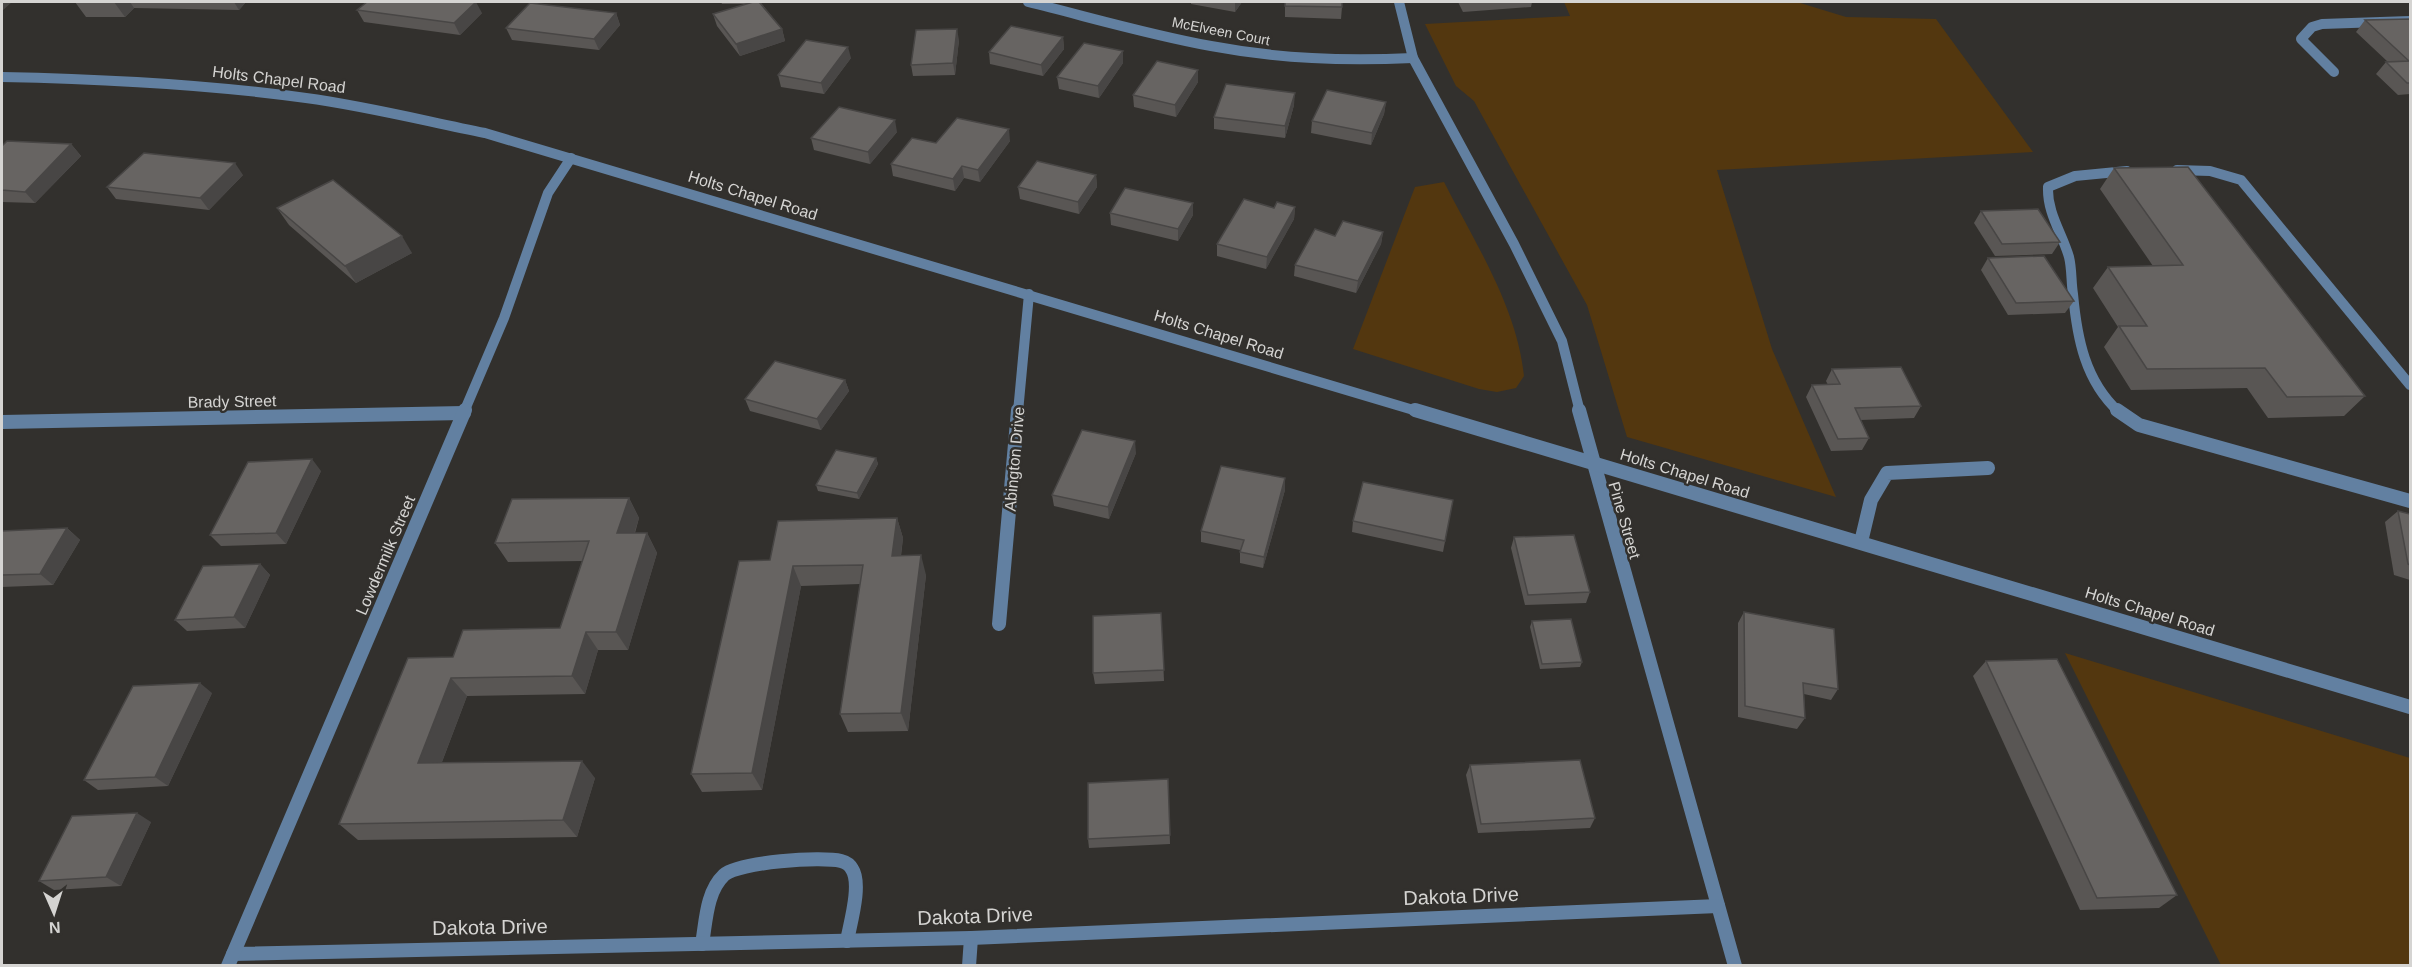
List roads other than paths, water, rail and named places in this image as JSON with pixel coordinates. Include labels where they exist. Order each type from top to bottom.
[{"type":"street","name":"McElveen Court","points":[[1028,2],[1211,46],[1282,56],[1348,61],[1413,58]]},
{"type":"street","name":"Pine Street","points":[[1399,2],[1413,58],[1473,166],[1562,341],[1592,462],[1736,966]]},
{"type":"street","points":[[2334,72],[2301,39],[2312,27],[2322,24],[2410,21]]},
{"type":"street","name":"Holts Chapel Road","points":[[2,77],[179,84],[352,105],[484,133],[2410,706]]},
{"type":"street","name":"Lowdermilk Street","points":[[231,960],[504,318],[548,193],[571,158]]},
{"type":"street","points":[[2137,170],[2075,176],[2048,187],[2046,199],[2068,254],[2076,334],[2088,370],[2100,395],[2122,418],[2139,425],[2410,501]]},
{"type":"street","points":[[2168,170],[2210,171],[2241,180],[2410,385]]},
{"type":"street","name":"Abington Drive","points":[[999,624],[1029,294]]},
{"type":"street","name":"Brady Street","points":[[2,422],[464,413]]},
{"type":"street","points":[[1861,542],[1871,500],[1887,472],[1988,468]]},
{"type":"street","points":[[702,944],[712,890],[730,870],[744,865],[840,861],[852,867],[857,878],[848,941]]},
{"type":"street","name":"Dakota Drive","points":[[231,960],[702,944],[971,938],[1718,906]]},
{"type":"street","points":[[969,966],[971,938]]}]
